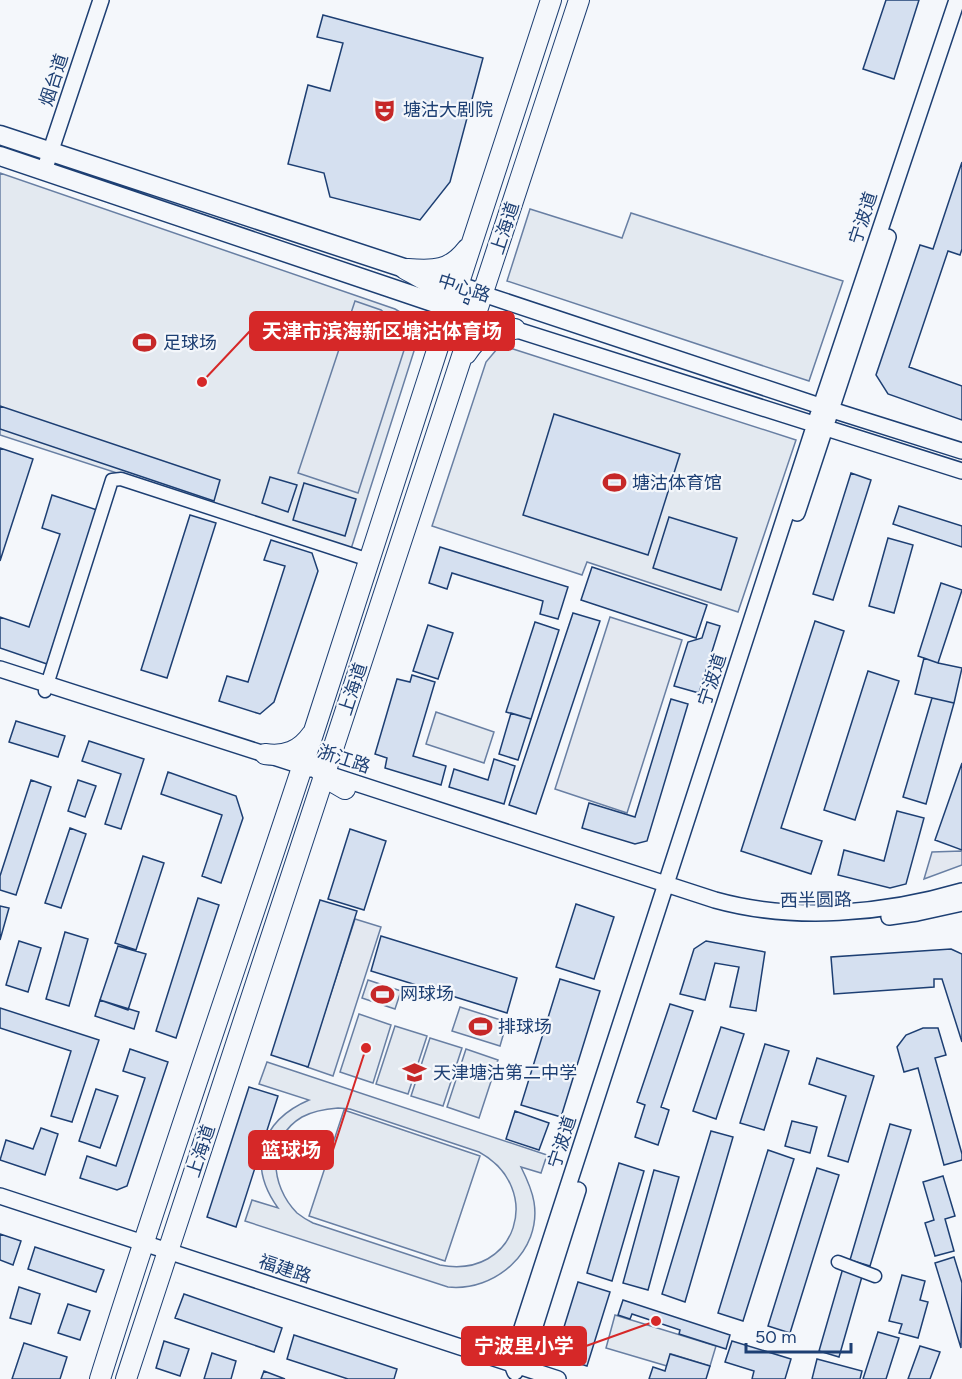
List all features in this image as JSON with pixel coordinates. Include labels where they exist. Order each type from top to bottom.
[{"type":"main road","name":"上海道","points":[[126,1379],[172,1250],[316,801],[312,769],[315,729],[471,241],[551,0]]},
{"type":"main road","name":"上海道","points":[[100,1379],[142,1247],[312,769],[339,731],[579,0]]},
{"type":"main road","points":[[0,135],[405,268],[454,297],[460,321],[460,364]]},
{"type":"main road","name":"中心路","points":[[0,156],[399,291],[454,297],[483,294]]},
{"type":"main road","points":[[405,268],[427,270],[453,264],[471,241]]},
{"type":"main road","points":[[454,297],[482,273],[498,248]]},
{"type":"main road","points":[[399,291],[431,311],[436,323],[435,355]]},
{"type":"main road","name":"中心路","points":[[454,297],[476,317]]},
{"type":"main road","points":[[460,364],[470,347],[480,337],[499,329],[515,329]]},
{"type":"main road","points":[[264,758],[292,752],[305,743],[315,729]]},
{"type":"main road","points":[[312,769],[345,789]]},
{"type":"main road","points":[[316,801],[326,790],[345,789]]},
{"type":"street","name":"烟台道","points":[[44,171],[101,0]]},
{"type":"street","name":"宁波道","points":[[826,408],[957,0]]},
{"type":"street","name":"宁波道","points":[[516,1370],[820,426],[962,12]]},
{"type":"street","name":"中心路","points":[[483,294],[962,451]]},
{"type":"street","name":"中心路","points":[[476,317],[962,471]]},
{"type":"street","points":[[46,688],[112,480],[121,479],[369,560]]},
{"type":"street","name":"浙江路","points":[[0,669],[46,688]]},
{"type":"street","name":"浙江路","points":[[0,677],[46,688],[264,758],[312,769],[670,889]]},
{"type":"street","name":"浙江路","points":[[345,789],[670,889]]},
{"type":"street","name":"西半圆路","points":[[670,889],[738,906],[777,911],[819,912],[851,911],[913,903],[962,891]]},
{"type":"street","name":"西半圆路","points":[[670,889],[727,913],[776,921],[820,922],[888,917],[962,903]]},
{"type":"street","name":"福建路","points":[[0,1196],[142,1247]]},
{"type":"street","name":"福建路","points":[[0,1206],[142,1247],[172,1250],[516,1370],[535,1379]]},
{"type":"street","points":[[838,1262],[875,1276]]},
{"type":"street","name":"福建路","points":[[516,1370],[558,1379]]},
{"type":"shaded area","points":[[0,173],[395,309],[412,319],[421,329],[351,549],[0,435]]},
{"type":"shaded area","points":[[530,209],[622,238],[631,213],[843,281],[809,381],[507,281]]},
{"type":"shaded area","points":[[355,301],[381,310],[397,324],[406,344],[358,493],[298,473]]},
{"type":"shaded area","name":"塘沽体育馆","points":[[510,348],[796,440],[738,612],[587,562],[582,575],[432,526],[486,362],[497,349]]},
{"type":"shaded area","points":[[610,617],[682,640],[627,813],[555,789]]},
{"type":"shaded area","points":[[436,712],[494,732],[484,763],[426,744]]},
{"type":"shaded area","points":[[962,851],[962,865],[924,879],[932,852]]},
{"type":"shaded area","points":[[355,919],[381,927],[333,1076],[307,1067]]},
{"type":"shaded area","name":"网球场","points":[[368,980],[401,991],[395,1009],[362,998]]},
{"type":"shaded area","name":"排球场","points":[[460,1007],[507,1022],[500,1046],[452,1031]]},
{"type":"shaded area","points":[[359,1014],[391,1025],[373,1083],[340,1072]]},
{"type":"shaded area","points":[[395,1026],[427,1036],[408,1094],[376,1084]]},
{"type":"shaded area","points":[[430,1038],[462,1048],[443,1106],[411,1096]]},
{"type":"shaded area","points":[[466,1049],[498,1060],[479,1118],[447,1107]]},
{"type":"shaded area","points":[[267,1062],[547,1155],[541,1173],[521,1167],[533,1197],[535,1220],[531,1237],[523,1252],[512,1265],[482,1283],[466,1287],[448,1287],[245,1221],[252,1200],[278,1208],[268,1192],[263,1176],[261,1160],[264,1146],[269,1132],[279,1120],[292,1109],[309,1100],[259,1084]],"holes":[[[328,1109],[350,1109],[479,1152],[499,1168],[512,1187],[516,1208],[513,1228],[504,1245],[488,1259],[466,1266],[440,1265],[313,1223],[297,1213],[281,1190],[277,1176],[277,1149],[282,1137],[290,1126],[306,1115]]]},
{"type":"shaded area","points":[[344,1110],[480,1156],[445,1261],[309,1216]]},
{"type":"shaded area","points":[[615,1315],[716,1346],[710,1366],[671,1354],[667,1366],[606,1348]]},
{"type":"building","points":[[886,0],[919,0],[894,79],[863,69]]},
{"type":"building","name":"塘沽大剧院","points":[[323,15],[483,58],[450,182],[420,220],[330,197],[324,173],[288,164],[308,85],[330,91],[343,43],[317,37]]},
{"type":"building","points":[[962,162],[962,249],[960,255],[948,251],[909,367],[962,386],[962,420],[888,394],[876,375],[920,245],[933,249]]},
{"type":"building","points":[[0,406],[220,480],[214,501],[0,429]]},
{"type":"building","points":[[554,414],[680,454],[648,555],[523,515]]},
{"type":"building","points":[[0,448],[33,459],[0,561]]},
{"type":"building","points":[[851,473],[871,480],[833,600],[813,594]]},
{"type":"building","points":[[270,477],[297,485],[288,512],[262,503]]},
{"type":"building","points":[[304,483],[356,499],[345,536],[293,520]]},
{"type":"building","points":[[52,495],[97,510],[47,664],[0,648],[0,617],[29,627],[60,534],[42,528]]},
{"type":"building","points":[[899,506],[962,526],[962,547],[893,524]]},
{"type":"building","points":[[190,515],[216,523],[167,678],[141,670]]},
{"type":"building","points":[[669,517],[737,538],[721,590],[653,568]]},
{"type":"building","points":[[888,538],[913,545],[894,613],[869,606]]},
{"type":"building","points":[[271,540],[312,553],[318,571],[274,702],[260,714],[219,701],[227,676],[248,682],[285,566],[264,560]]},
{"type":"building","points":[[440,547],[568,587],[558,619],[540,614],[543,601],[452,573],[447,589],[429,583]]},
{"type":"building","points":[[592,567],[707,605],[696,638],[581,600]]},
{"type":"building","points":[[941,583],[962,590],[938,663],[918,656]]},
{"type":"building","points":[[573,613],[600,621],[536,814],[509,805]]},
{"type":"building","points":[[815,621],[844,631],[781,828],[822,841],[811,874],[741,851]]},
{"type":"building","points":[[535,622],[559,630],[531,719],[506,712]]},
{"type":"building","points":[[707,622],[720,626],[699,693],[674,686],[688,642],[702,638]]},
{"type":"building","points":[[428,625],[453,633],[438,679],[413,671]]},
{"type":"building","points":[[924,658],[962,668],[954,703],[915,694]]},
{"type":"building","points":[[868,671],[899,681],[855,820],[824,810]]},
{"type":"building","points":[[412,675],[435,682],[413,756],[446,766],[441,785],[385,768],[387,758],[375,754],[397,679],[410,682]]},
{"type":"building","points":[[932,698],[954,703],[926,804],[903,797]]},
{"type":"building","points":[[671,699],[688,704],[647,841],[635,844],[582,828],[589,803],[635,817]]},
{"type":"building","points":[[511,713],[531,719],[518,760],[499,754]]},
{"type":"building","points":[[16,721],[65,736],[58,757],[9,742]]},
{"type":"building","points":[[89,741],[144,759],[121,829],[105,824],[121,774],[82,761]]},
{"type":"building","points":[[494,759],[515,766],[504,804],[449,787],[454,769],[488,780]]},
{"type":"building","points":[[962,763],[962,850],[935,840]]},
{"type":"building","points":[[168,772],[236,796],[243,818],[221,883],[202,876],[222,815],[161,794]]},
{"type":"building","points":[[31,780],[51,787],[16,895],[0,890],[0,876]]},
{"type":"building","points":[[78,780],[96,786],[85,817],[68,811]]},
{"type":"building","points":[[897,811],[924,818],[906,884],[890,888],[838,875],[844,850],[884,861]]},
{"type":"building","points":[[70,828],[86,834],[61,908],[45,903]]},
{"type":"building","points":[[350,829],[386,841],[364,910],[328,899]]},
{"type":"building","points":[[143,856],[164,863],[136,950],[115,943]]},
{"type":"building","points":[[198,898],[219,905],[176,1038],[156,1031]]},
{"type":"building","points":[[320,900],[357,911],[308,1067],[271,1055]]},
{"type":"building","points":[[576,904],[614,917],[594,979],[556,967]]},
{"type":"building","points":[[0,906],[9,908],[0,940]]},
{"type":"building","points":[[65,932],[88,939],[69,1006],[46,999]]},
{"type":"building","points":[[381,936],[517,978],[507,1013],[371,971]]},
{"type":"building","points":[[19,941],[41,948],[28,992],[6,985]]},
{"type":"building","points":[[706,941],[765,952],[756,1011],[730,1007],[739,967],[715,963],[705,1000],[680,994],[694,949]]},
{"type":"building","points":[[118,946],[146,954],[128,1010],[100,1000]]},
{"type":"building","points":[[951,949],[962,954],[962,1042],[942,979],[934,979],[934,987],[834,994],[831,957]]},
{"type":"building","points":[[560,979],[600,991],[561,1117],[521,1105]]},
{"type":"building","points":[[100,1000],[139,1012],[134,1029],[95,1016]]},
{"type":"building","points":[[670,1004],[693,1011],[661,1107],[669,1110],[658,1145],[635,1137],[645,1105],[637,1102]]},
{"type":"building","points":[[0,1008],[99,1040],[72,1122],[51,1116],[71,1051],[0,1028]]},
{"type":"building","points":[[721,1027],[744,1034],[716,1119],[693,1111]]},
{"type":"building","points":[[923,1028],[938,1028],[946,1055],[935,1058],[962,1154],[962,1160],[944,1165],[918,1068],[904,1072],[897,1047],[906,1035]]},
{"type":"building","points":[[765,1044],[789,1051],[764,1130],[740,1123]]},
{"type":"building","points":[[130,1049],[168,1062],[127,1186],[117,1190],[80,1178],[87,1156],[116,1166],[145,1078],[123,1071]]},
{"type":"building","points":[[817,1058],[874,1076],[848,1162],[828,1156],[846,1096],[809,1084]]},
{"type":"building","points":[[249,1087],[278,1096],[236,1227],[207,1217]]},
{"type":"building","points":[[96,1089],[118,1096],[100,1148],[79,1141]]},
{"type":"building","points":[[515,1111],[549,1123],[539,1150],[506,1139]]},
{"type":"building","points":[[792,1121],[817,1127],[810,1153],[785,1146]]},
{"type":"building","points":[[890,1124],[911,1130],[870,1266],[850,1260]]},
{"type":"building","points":[[41,1128],[58,1134],[45,1175],[0,1160],[6,1140],[33,1149]]},
{"type":"building","points":[[711,1131],[733,1137],[685,1302],[662,1294]]},
{"type":"building","points":[[768,1150],[794,1159],[743,1321],[718,1313]]},
{"type":"building","points":[[619,1163],[644,1171],[612,1281],[587,1273]]},
{"type":"building","points":[[817,1168],[839,1175],[790,1333],[768,1326]]},
{"type":"building","points":[[654,1170],[679,1177],[648,1290],[623,1283]]},
{"type":"building","points":[[943,1176],[955,1216],[945,1219],[954,1251],[935,1256],[925,1223],[934,1220],[923,1182]]},
{"type":"building","points":[[0,1234],[21,1241],[13,1265],[0,1260]]},
{"type":"building","points":[[35,1247],[104,1270],[96,1292],[28,1269]]},
{"type":"building","points":[[954,1257],[962,1283],[961,1348],[935,1263]]},
{"type":"building","points":[[843,1268],[863,1273],[839,1357],[819,1351]]},
{"type":"building","points":[[902,1275],[925,1281],[920,1300],[928,1302],[918,1338],[899,1333],[902,1324],[889,1321]]},
{"type":"building","points":[[578,1282],[610,1292],[587,1366],[555,1356]]},
{"type":"building","points":[[19,1287],[40,1294],[31,1324],[10,1318]]},
{"type":"building","points":[[184,1294],[282,1328],[274,1352],[175,1318]]},
{"type":"building","points":[[623,1300],[730,1335],[726,1349],[679,1334],[680,1330],[632,1314],[630,1319],[618,1315]]},
{"type":"building","points":[[68,1304],[90,1311],[80,1340],[58,1333]]},
{"type":"building","points":[[878,1332],[899,1338],[886,1379],[863,1379]]},
{"type":"building","points":[[294,1335],[397,1369],[394,1379],[348,1379],[287,1359]]},
{"type":"building","points":[[164,1341],[189,1349],[180,1376],[156,1368]]},
{"type":"building","points":[[732,1341],[791,1359],[785,1379],[752,1379],[754,1371],[725,1362]]},
{"type":"building","points":[[24,1343],[67,1357],[60,1379],[12,1379]]},
{"type":"building","points":[[920,1346],[940,1352],[930,1379],[908,1379]]},
{"type":"building","points":[[212,1353],[236,1361],[231,1379],[204,1379]]},
{"type":"building","points":[[670,1354],[710,1366],[706,1379],[649,1379],[653,1367],[665,1371]]},
{"type":"building","points":[[817,1359],[862,1371],[860,1379],[812,1379]]},
{"type":"building","points":[[264,1371],[285,1379],[261,1379]]},
{"type":"place","name":"塘沽大剧院","points":[[385,110]]},
{"type":"place","name":"足球场","points":[[145,343]]},
{"type":"place","name":"天津市滨海新区塘沽体育场","points":[[202,382]]},
{"type":"place","name":"塘沽体育馆","points":[[614,483]]},
{"type":"place","name":"网球场","points":[[382,994]]},
{"type":"place","name":"排球场","points":[[480,1027]]},
{"type":"place","name":"篮球场","points":[[366,1048]]},
{"type":"place","name":"天津塘沽第二中学","points":[[415,1073]]},
{"type":"place","name":"宁波里小学","points":[[656,1321]]}]
